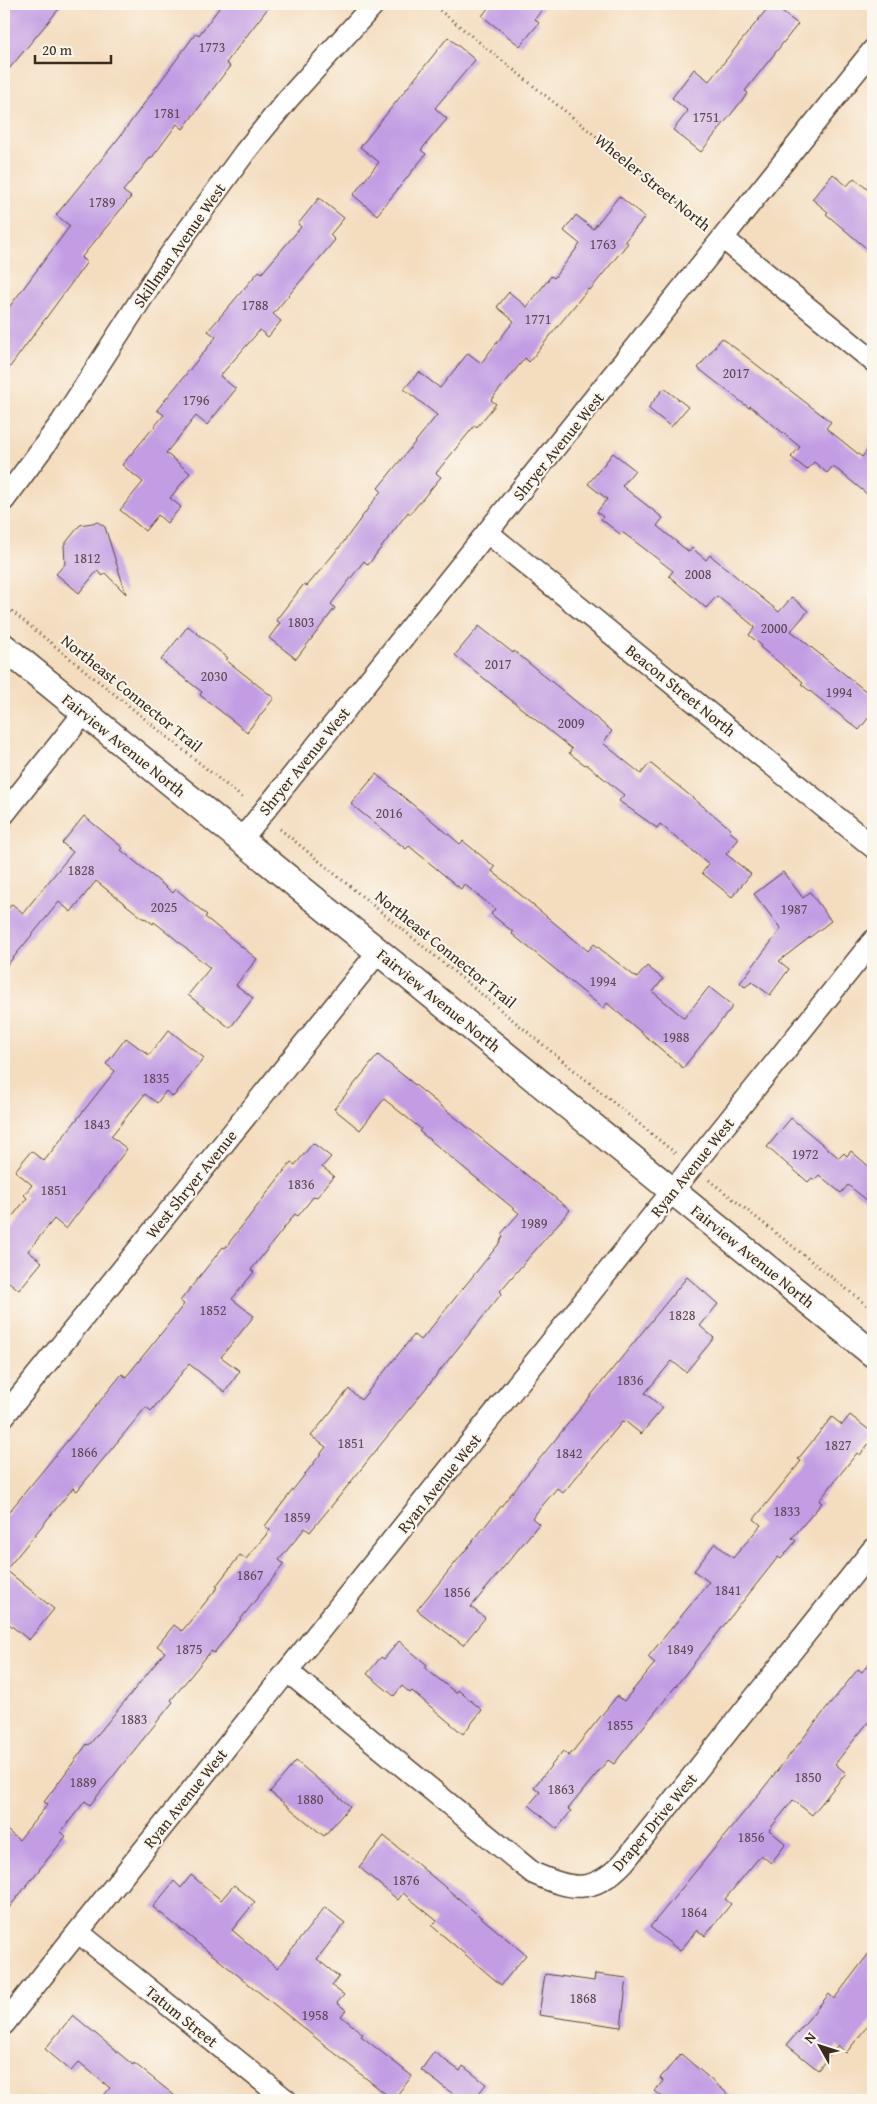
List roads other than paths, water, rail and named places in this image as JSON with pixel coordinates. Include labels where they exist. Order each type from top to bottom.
[{"type":"street","name":"Skillman Avenue West","points":[[4,500],[62,423],[167,259],[244,152],[288,99],[374,4]]},
{"type":"street","name":"Shryer Avenue West","points":[[241,840],[724,239],[873,50]]},
{"type":"street","name":"Wheeler Street North","points":[[724,239],[873,361]]},
{"type":"street","name":"Beacon Street North","points":[[488,533],[873,847]]},
{"type":"street","name":"Fairview Avenue North","points":[[4,647],[873,1354]]},
{"type":"street","points":[[4,814],[84,713]]},
{"type":"street","name":"Ryan Avenue West","points":[[4,2024],[873,941]]},
{"type":"street","name":"West Shryer Avenue","points":[[4,1416],[379,951]]},
{"type":"street","name":"Draper Drive West","points":[[287,1671],[533,1873],[556,1883],[573,1887],[592,1885],[608,1877],[624,1862],[873,1550]]},
{"type":"street","name":"Tatum Street","points":[[78,1932],[286,2100]]}]
